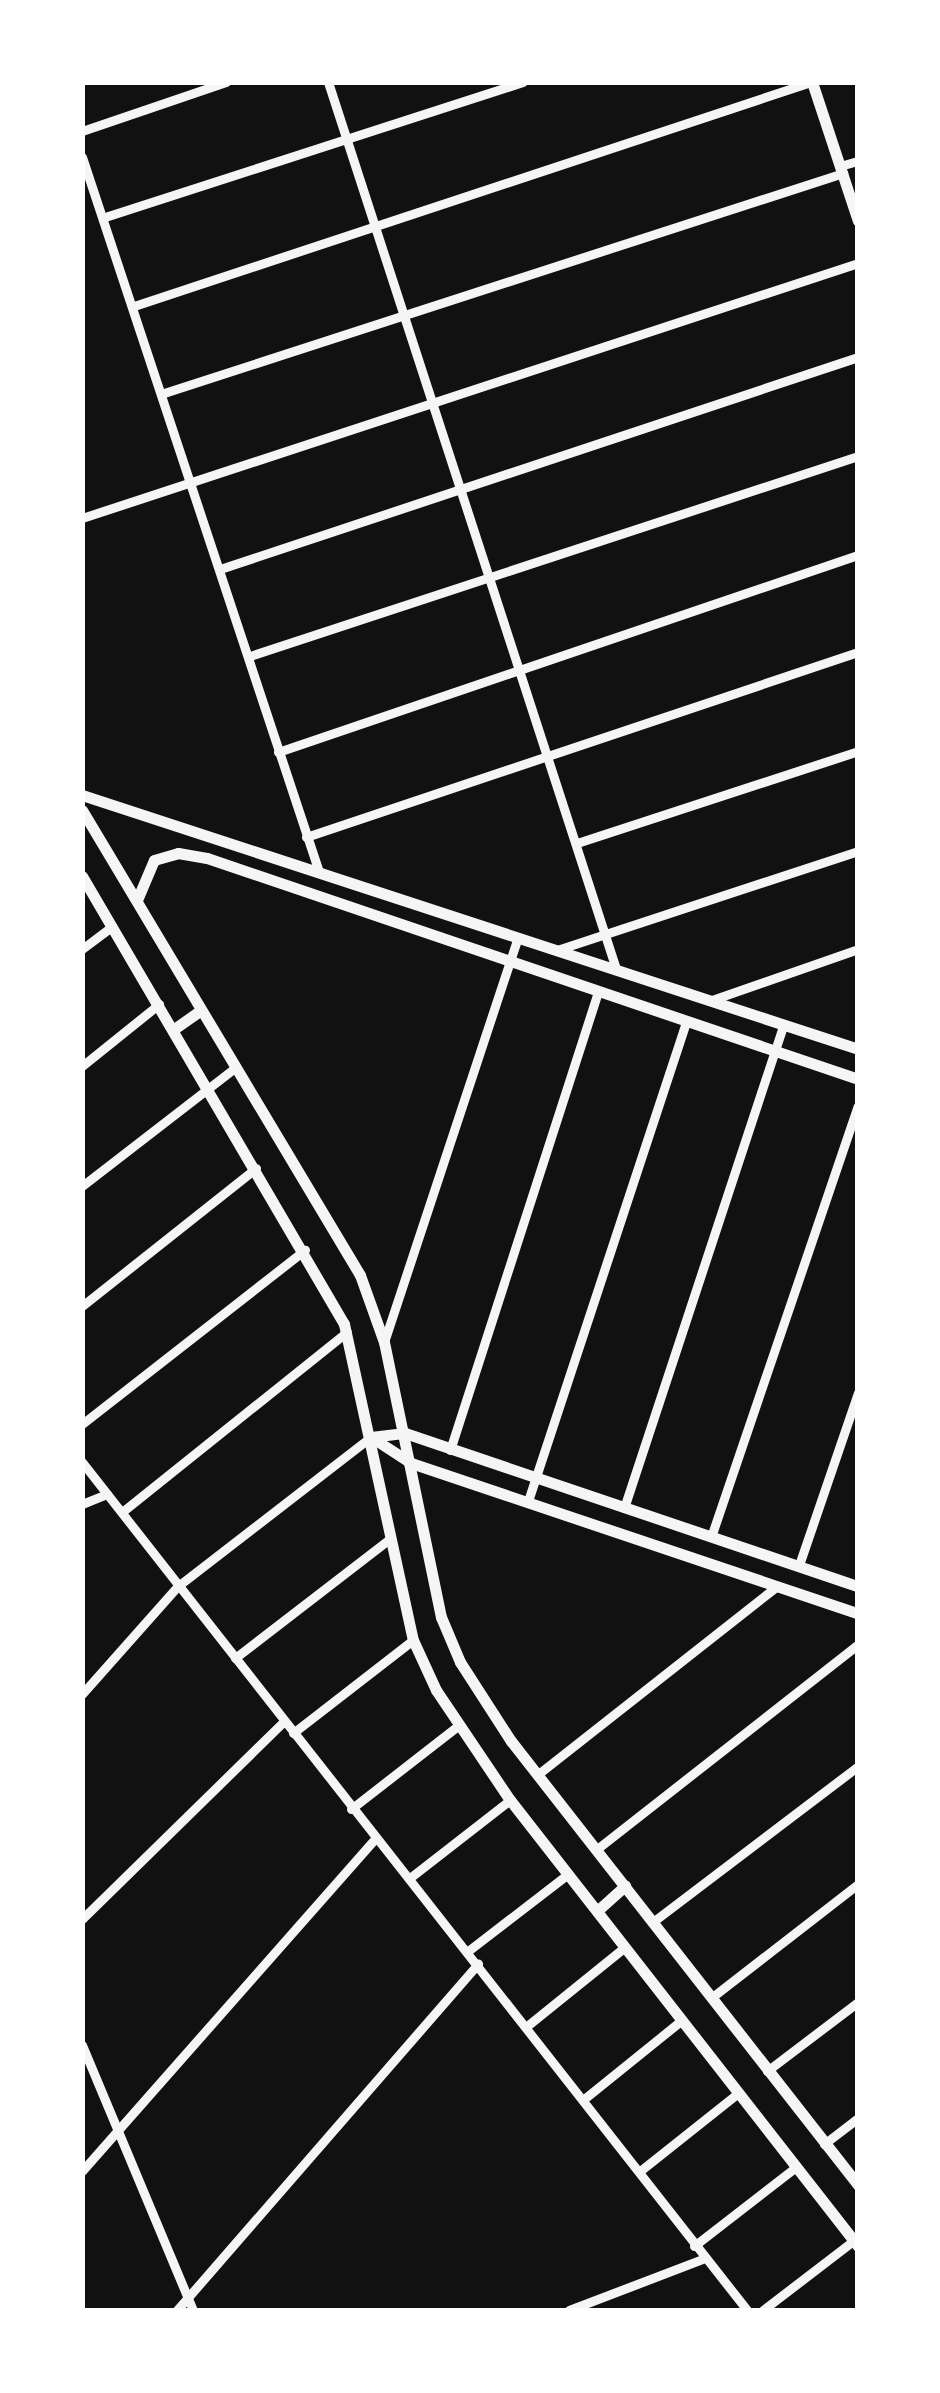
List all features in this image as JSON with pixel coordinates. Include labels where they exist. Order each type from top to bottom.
[{"type":"street","points":[[82,131],[226,82]]},
{"type":"street","points":[[328,82],[616,969]]},
{"type":"street","points":[[105,217],[523,82]]},
{"type":"street","points":[[134,306],[812,82],[858,221]]},
{"type":"street","points":[[82,156],[164,393],[319,872]]},
{"type":"street","points":[[164,393],[842,170],[858,161]]},
{"type":"street","points":[[82,518],[192,478],[434,404],[858,263]]},
{"type":"street","points":[[220,569],[462,492],[858,356]]},
{"type":"street","points":[[250,656],[492,581],[858,456]]},
{"type":"street","points":[[278,752],[858,555]]},
{"type":"street","points":[[306,837],[858,652]]},
{"type":"street","points":[[577,843],[858,751]]},
{"type":"street","points":[[82,795],[858,1049]]},
{"type":"street","points":[[82,810],[345,1246],[384,1342],[441,1617],[481,1698],[858,2185]]},
{"type":"street","points":[[557,950],[858,851]]},
{"type":"street","points":[[137,900],[154,860],[192,854],[858,1079]]},
{"type":"street","points":[[82,876],[304,1250],[347,1332],[414,1640],[460,1725],[510,1800],[855,2244],[763,2310]]},
{"type":"street","points":[[82,949],[112,926]]},
{"type":"street","points":[[384,1342],[518,938]]},
{"type":"street","points":[[707,1001],[858,949]]},
{"type":"street","points":[[450,1450],[598,993]]},
{"type":"street","points":[[82,1066],[159,1004]]},
{"type":"street","points":[[174,1029],[201,1010]]},
{"type":"street","points":[[528,1501],[686,1022]]},
{"type":"street","points":[[624,1508],[784,1026]]},
{"type":"street","points":[[82,1186],[236,1067]]},
{"type":"street","points":[[712,1538],[858,1106]]},
{"type":"street","points":[[82,1306],[256,1168]]},
{"type":"street","points":[[82,1424],[304,1250]]},
{"type":"street","points":[[122,1512],[347,1332]]},
{"type":"street","points":[[799,1565],[858,1393]]},
{"type":"street","points":[[82,1694],[178,1586],[371,1437],[405,1433],[858,1586]]},
{"type":"street","points":[[371,1437],[412,1463],[858,1613]]},
{"type":"street","points":[[82,1462],[747,2310]]},
{"type":"street","points":[[82,1504],[106,1494]]},
{"type":"street","points":[[235,1658],[390,1538]]},
{"type":"street","points":[[537,1775],[777,1586]]},
{"type":"street","points":[[293,1733],[414,1640]]},
{"type":"street","points":[[596,1849],[858,1644]]},
{"type":"street","points":[[82,1919],[283,1722]]},
{"type":"street","points":[[351,1809],[460,1725]]},
{"type":"street","points":[[654,1921],[858,1766]]},
{"type":"street","points":[[411,1878],[510,1800]]},
{"type":"street","points":[[82,2171],[375,1839]]},
{"type":"street","points":[[468,1951],[568,1874]]},
{"type":"street","points":[[711,1998],[858,1884]]},
{"type":"street","points":[[597,1911],[625,1886]]},
{"type":"street","points":[[527,2026],[625,1947]]},
{"type":"street","points":[[177,2310],[478,1964]]},
{"type":"street","points":[[767,2071],[858,2002]]},
{"type":"street","points":[[584,2099],[682,2020]]},
{"type":"street","points":[[82,2045],[193,2310]]},
{"type":"street","points":[[640,2171],[738,2093]]},
{"type":"street","points":[[824,2144],[858,2118]]},
{"type":"street","points":[[694,2246],[796,2167]]},
{"type":"street","points":[[569,2310],[705,2258]]}]
